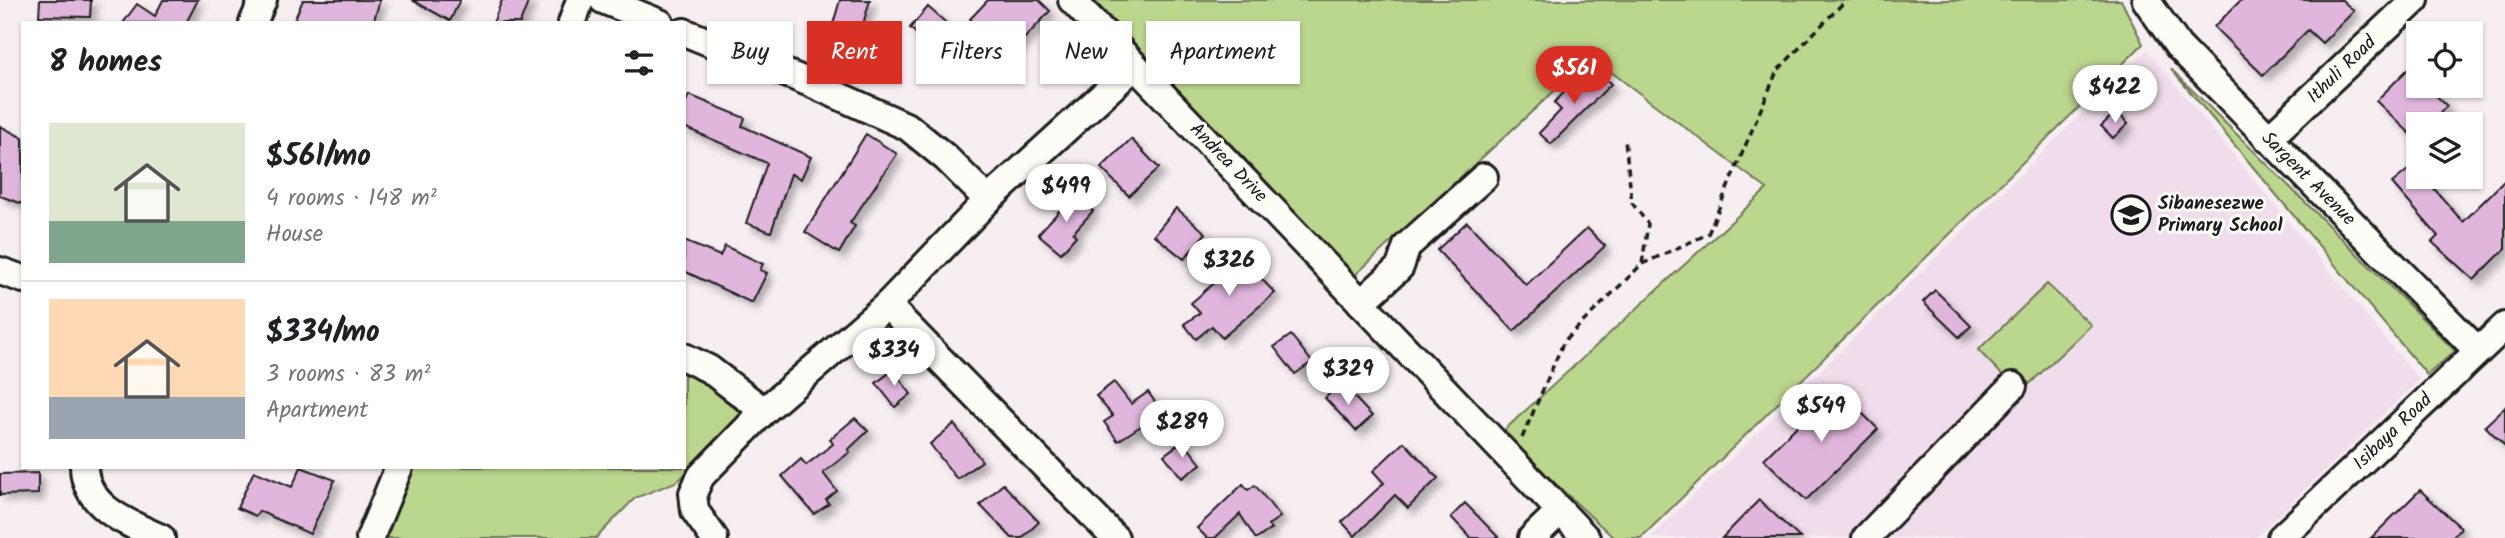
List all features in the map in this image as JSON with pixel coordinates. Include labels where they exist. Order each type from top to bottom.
[{"type":"street","points":[[254,21],[263,0]]},
{"type":"street","points":[[573,21],[580,0]]},
{"type":"street","points":[[603,0],[655,21]]},
{"type":"street","name":"Andrea Drive","points":[[1072,0],[1586,538]]},
{"type":"street","name":"Sargent Avenue","points":[[2146,0],[2178,46],[2478,351]]},
{"type":"street","name":"Ithuli Road","points":[[2268,139],[2415,0]]},
{"type":"street","points":[[686,33],[834,93],[908,127],[946,158],[988,200]]},
{"type":"street","points":[[713,538],[695,511],[694,493],[701,476],[764,411],[887,305],[988,200],[1135,66]]},
{"type":"street","points":[[1361,303],[1400,267],[1407,246],[1483,177]]},
{"type":"street","points":[[0,271],[21,278]]},
{"type":"street","points":[[887,305],[1115,538]]},
{"type":"street","name":"Isibaya Road","points":[[2281,538],[2505,326]]},
{"type":"street","points":[[686,358],[709,369],[764,411]]},
{"type":"street","points":[[1866,538],[2014,386]]},
{"type":"street","points":[[84,469],[89,488],[100,505],[162,538]]},
{"type":"street","points":[[370,538],[398,469]]},
{"type":"street","points":[[1532,538],[1560,511]]},
{"type":"path","points":[[1506,454],[1525,434],[1564,341],[1642,264],[1708,234],[1777,71],[1846,0]]},
{"type":"path","points":[[1625,140],[1632,204],[1648,224],[1642,264]]},
{"type":"shaded area","name":"Sibanesezwe Primary School","points":[[2147,50],[2419,380],[2255,538],[1650,538]]},
{"type":"green space","points":[[1094,0],[2121,0],[2143,44],[1641,538],[1614,538],[1501,433],[1767,189],[1591,57],[1352,278],[1172,84],[1300,84],[1300,21],[1146,21],[1146,56],[1132,41],[1132,21],[1113,21]]},
{"type":"green space","points":[[2171,69],[2455,351],[2427,375]]},
{"type":"green space","points":[[2047,284],[2091,325],[2020,393],[1978,350]]},
{"type":"green space","points":[[686,373],[700,379],[743,415],[678,481],[635,498],[596,538],[386,538],[414,469],[686,469]]},
{"type":"building","points":[[40,0],[91,0],[90,17],[39,16]]},
{"type":"building","points":[[163,0],[198,0],[187,21],[124,21],[137,4],[155,16]]},
{"type":"building","points":[[303,0],[380,0],[374,21],[294,21]]},
{"type":"building","points":[[412,0],[460,0],[450,21]]},
{"type":"building","points":[[502,0],[529,0],[521,21],[494,21]]},
{"type":"building","points":[[840,0],[870,0],[864,21],[834,21]]},
{"type":"building","points":[[988,0],[1039,0],[1050,11],[1026,37],[1026,21],[970,19]]},
{"type":"building","points":[[2241,0],[2342,0],[2354,11],[2322,43],[2308,30],[2263,75],[2214,27]]},
{"type":"building","points":[[928,7],[944,21],[916,21]]},
{"type":"building","points":[[916,21],[916,33],[910,28]]},
{"type":"building","points":[[2406,71],[2406,98],[2439,98],[2447,106],[2441,112],[2406,112],[2406,130],[2376,101]]},
{"type":"building","points":[[1599,72],[1611,84],[1551,144],[1539,133],[1561,110],[1554,103],[1571,85],[1578,91]]},
{"type":"building","points":[[689,95],[745,118],[742,126],[811,157],[801,179],[791,174],[771,232],[746,223],[767,163],[686,128],[686,102]]},
{"type":"building","points":[[2117,111],[2128,124],[2113,138],[2101,126]]},
{"type":"building","points":[[0,126],[21,137],[21,203],[0,196]]},
{"type":"building","points":[[866,134],[897,154],[850,223],[855,226],[839,253],[805,232]]},
{"type":"building","points":[[1131,139],[1159,168],[1129,196],[1101,168]]},
{"type":"building","points":[[2406,172],[2406,189],[2434,189],[2463,222],[2505,180],[2505,249],[2474,280],[2432,242],[2438,236],[2392,183]]},
{"type":"building","points":[[1075,194],[1093,211],[1073,233],[1076,236],[1061,253],[1038,234]]},
{"type":"building","points":[[1176,208],[1206,233],[1184,259],[1154,235]]},
{"type":"building","points":[[1467,222],[1526,285],[1587,228],[1605,246],[1514,331],[1437,250]]},
{"type":"building","points":[[686,242],[720,256],[725,246],[763,264],[760,270],[767,273],[752,303],[686,272]]},
{"type":"building","points":[[1236,252],[1275,293],[1222,338],[1212,326],[1196,339],[1184,324],[1200,313],[1191,303],[1214,283],[1209,278]]},
{"type":"building","points":[[1935,290],[1971,326],[1959,337],[1923,302]]},
{"type":"building","points":[[1291,335],[1312,362],[1295,374],[1274,347]]},
{"type":"building","points":[[893,370],[911,394],[895,407],[876,383]]},
{"type":"building","points":[[1114,382],[1131,404],[1148,392],[1162,412],[1118,441],[1104,422],[1113,416],[1096,396]]},
{"type":"building","points":[[1341,383],[1372,416],[1356,431],[1325,398]]},
{"type":"building","points":[[1836,387],[1878,429],[1806,500],[1764,459]]},
{"type":"building","points":[[2505,407],[2505,446],[2485,426]]},
{"type":"building","points":[[855,418],[868,431],[848,450],[850,452],[823,473],[837,491],[826,500],[829,504],[814,514],[782,476],[801,459],[806,465],[833,444],[830,439]]},
{"type":"building","points":[[954,424],[982,461],[957,479],[930,444]]},
{"type":"building","points":[[1183,441],[1201,464],[1182,478],[1164,455]]},
{"type":"building","points":[[1404,442],[1438,478],[1408,508],[1395,495],[1355,536],[1342,522],[1384,483],[1373,471]]},
{"type":"building","points":[[300,469],[335,480],[310,534],[259,511],[256,516],[237,508],[254,471],[292,487]]},
{"type":"building","points":[[38,473],[38,494],[0,495],[0,474]]},
{"type":"building","points":[[1003,484],[1039,522],[1022,538],[1012,538],[980,505]]},
{"type":"building","points":[[1243,484],[1248,490],[1255,485],[1280,517],[1268,525],[1271,529],[1258,538],[1255,538],[1240,514],[1215,538],[1207,538],[1197,528]]},
{"type":"building","points":[[2420,490],[2461,528],[2451,538],[2371,538]]},
{"type":"building","points":[[1759,500],[1800,538],[1722,538]]},
{"type":"building","points":[[1465,503],[1499,538],[1471,538],[1451,517]]},
{"type":"place","name":"Sibanesezwe Primary School","points":[[2131,215]]}]
